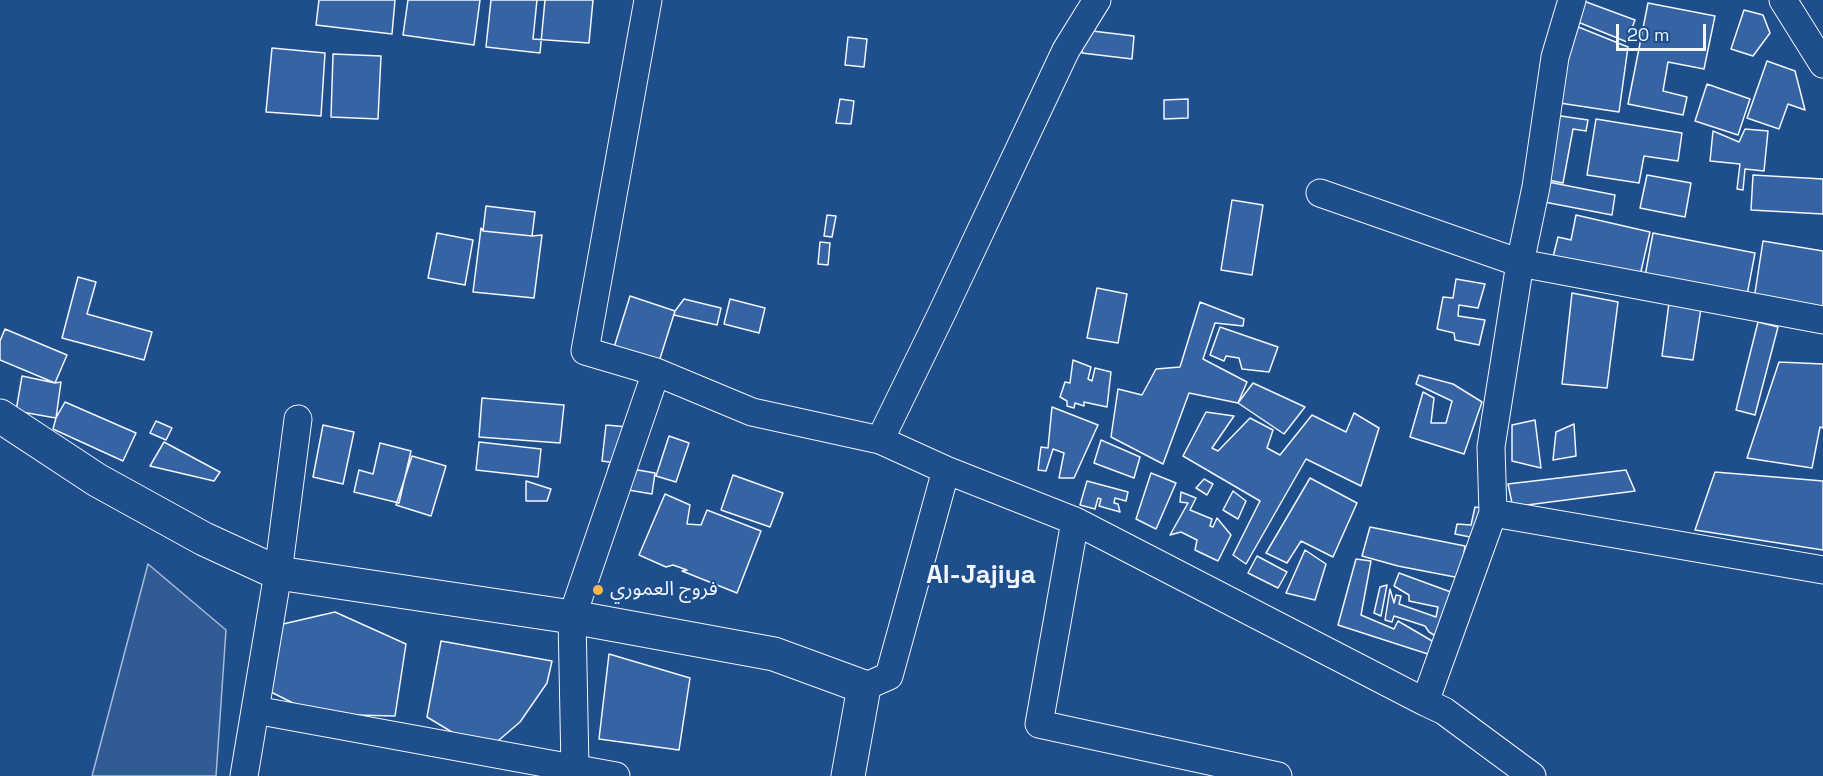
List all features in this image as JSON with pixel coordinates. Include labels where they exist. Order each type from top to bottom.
[{"type":"street","points":[[648,0],[585,351],[656,372],[753,412],[880,440],[946,470],[1075,521],[1444,711],[1532,776]]},
{"type":"street","points":[[880,440],[1066,50],[1097,0]]},
{"type":"street","points":[[1425,702],[1493,513],[1491,447],[1520,263],[1536,187],[1555,57],[1572,0]]},
{"type":"street","points":[[1783,0],[1823,64]]},
{"type":"street","points":[[1320,193],[1520,263],[1823,320]]},
{"type":"street","points":[[575,768],[572,617],[656,372]]},
{"type":"street","points":[[0,416],[97,480],[204,539],[278,573],[572,617],[774,654],[864,687],[889,676],[946,470]]},
{"type":"street","points":[[244,776],[278,573],[298,419]]},
{"type":"street","points":[[1493,513],[1823,570]]},
{"type":"street","points":[[1075,521],[1040,724],[1278,776]]},
{"type":"street","points":[[848,776],[864,687]]},
{"type":"street","points":[[255,710],[616,776]]},
{"type":"shaded area","points":[[148,564],[226,630],[216,776],[92,776]]},
{"type":"building","points":[[319,0],[395,0],[392,34],[316,25]]},
{"type":"building","points":[[408,0],[480,0],[474,45],[403,35]]},
{"type":"building","points":[[491,0],[545,0],[540,53],[486,47]]},
{"type":"building","points":[[537,0],[593,0],[589,43],[533,39]]},
{"type":"building","points":[[1581,0],[1635,20],[1627,42],[1573,20]]},
{"type":"building","points":[[1648,3],[1715,16],[1704,69],[1668,62],[1663,91],[1687,97],[1683,115],[1628,104]]},
{"type":"building","points":[[1744,10],[1763,15],[1770,33],[1753,56],[1731,49]]},
{"type":"building","points":[[1571,24],[1628,47],[1619,112],[1553,102]]},
{"type":"building","points":[[1084,30],[1134,36],[1132,59],[1082,53]]},
{"type":"building","points":[[848,37],[867,39],[864,67],[845,65]]},
{"type":"building","points":[[272,48],[325,53],[321,116],[266,112]]},
{"type":"building","points":[[333,54],[381,56],[378,119],[331,117]]},
{"type":"building","points":[[1767,61],[1795,71],[1805,110],[1788,104],[1779,129],[1747,118]]},
{"type":"building","points":[[1707,84],[1750,99],[1738,135],[1695,121]]},
{"type":"building","points":[[840,99],[854,101],[851,124],[836,123]]},
{"type":"building","points":[[1188,99],[1188,118],[1164,119],[1164,100]]},
{"type":"building","points":[[1554,115],[1588,120],[1586,131],[1573,129],[1563,183],[1543,179]]},
{"type":"building","points":[[1596,119],[1682,133],[1678,161],[1644,156],[1639,183],[1587,175]]},
{"type":"building","points":[[1745,129],[1768,131],[1764,171],[1745,169],[1743,190],[1737,189],[1740,164],[1710,161],[1713,131],[1739,142]]},
{"type":"building","points":[[1647,175],[1691,183],[1685,217],[1640,208]]},
{"type":"building","points":[[1753,175],[1823,179],[1823,214],[1751,210]]},
{"type":"building","points":[[1543,181],[1615,195],[1612,215],[1539,201]]},
{"type":"building","points":[[1232,200],[1263,205],[1252,275],[1221,270]]},
{"type":"building","points":[[486,206],[535,212],[532,236],[483,231]]},
{"type":"building","points":[[827,215],[836,216],[832,237],[824,236]]},
{"type":"building","points":[[1576,215],[1650,232],[1639,280],[1552,261],[1558,237],[1571,240]]},
{"type":"building","points":[[481,228],[483,231],[542,235],[534,298],[473,292]]},
{"type":"building","points":[[437,233],[473,240],[465,285],[428,278]]},
{"type":"building","points":[[1653,233],[1755,253],[1747,295],[1645,276]]},
{"type":"building","points":[[1763,241],[1823,251],[1823,312],[1754,299]]},
{"type":"building","points":[[820,242],[830,243],[828,265],[818,264]]},
{"type":"building","points":[[78,277],[96,282],[87,314],[152,332],[144,360],[62,338]]},
{"type":"building","points":[[1456,279],[1485,284],[1478,308],[1459,305],[1458,316],[1485,320],[1479,345],[1455,340],[1454,333],[1437,329],[1443,297],[1453,298]]},
{"type":"building","points":[[1097,288],[1127,294],[1118,343],[1087,338]]},
{"type":"building","points":[[1572,293],[1618,302],[1607,388],[1562,384]]},
{"type":"building","points":[[1670,295],[1702,302],[1693,360],[1662,356]]},
{"type":"building","points":[[630,296],[675,311],[652,384],[607,370]]},
{"type":"building","points":[[684,299],[721,308],[717,325],[674,315]]},
{"type":"building","points":[[730,299],[765,308],[759,333],[724,324]]},
{"type":"building","points":[[1200,302],[1244,319],[1243,326],[1215,323],[1203,359],[1247,382],[1238,403],[1189,393],[1163,464],[1111,437],[1118,389],[1142,395],[1156,369],[1180,367]]},
{"type":"building","points":[[1758,322],[1778,327],[1755,415],[1736,410]]},
{"type":"building","points":[[1220,327],[1278,347],[1269,372],[1242,369],[1239,358],[1226,356],[1224,361],[1210,355]]},
{"type":"building","points":[[5,329],[67,355],[55,383],[0,360],[0,341]]},
{"type":"building","points":[[1073,360],[1091,367],[1088,379],[1092,381],[1095,368],[1111,372],[1107,407],[1084,402],[1084,406],[1075,403],[1074,408],[1067,406],[1067,401],[1060,397],[1065,382],[1070,383]]},
{"type":"building","points":[[1779,362],[1823,364],[1823,428],[1820,427],[1812,468],[1747,458]]},
{"type":"building","points":[[1419,375],[1453,384],[1482,402],[1464,454],[1410,437],[1423,392],[1434,398],[1431,423],[1446,423],[1452,401],[1416,384]]},
{"type":"building","points":[[22,376],[55,383],[61,382],[56,418],[16,411]]},
{"type":"building","points":[[1253,383],[1305,407],[1284,434],[1238,403]]},
{"type":"building","points":[[482,398],[564,405],[560,443],[479,437]]},
{"type":"building","points":[[65,402],[136,433],[123,461],[53,429]]},
{"type":"building","points":[[1052,407],[1098,425],[1074,478],[1059,478],[1064,453],[1053,449],[1046,471],[1038,470],[1041,447],[1048,448]]},
{"type":"building","points":[[1206,412],[1234,416],[1212,448],[1218,451],[1250,418],[1273,430],[1267,448],[1280,455],[1312,415],[1346,432],[1354,413],[1379,428],[1361,486],[1306,459],[1246,564],[1233,555],[1260,501],[1183,456]]},
{"type":"building","points":[[1535,420],[1541,468],[1512,461],[1512,425]]},
{"type":"building","points":[[156,421],[172,428],[166,440],[150,433]]},
{"type":"building","points":[[1574,424],[1576,456],[1553,460],[1556,432]]},
{"type":"building","points":[[323,425],[354,432],[343,484],[313,477]]},
{"type":"building","points":[[606,425],[628,427],[623,464],[602,461]]},
{"type":"building","points":[[669,436],[689,443],[676,482],[656,476]]},
{"type":"building","points":[[1101,440],[1140,457],[1134,478],[1094,463]]},
{"type":"building","points":[[164,442],[220,472],[214,481],[150,466]]},
{"type":"building","points":[[479,442],[541,449],[538,477],[476,470]]},
{"type":"building","points":[[380,443],[411,451],[399,503],[354,492],[359,470],[373,474]]},
{"type":"building","points":[[412,456],[446,466],[431,516],[396,505]]},
{"type":"building","points":[[609,465],[655,473],[652,494],[605,486]]},
{"type":"building","points":[[1626,470],[1635,491],[1513,508],[1508,484]]},
{"type":"building","points":[[1715,472],[1823,481],[1823,550],[1695,530]]},
{"type":"building","points":[[1151,473],[1176,483],[1156,529],[1136,519]]},
{"type":"building","points":[[733,475],[783,493],[770,527],[721,510]]},
{"type":"building","points":[[1310,478],[1357,503],[1333,557],[1301,541],[1287,563],[1266,553]]},
{"type":"building","points":[[1204,479],[1213,484],[1207,495],[1196,488]]},
{"type":"building","points":[[526,481],[551,489],[547,501],[526,501]]},
{"type":"building","points":[[1087,481],[1128,492],[1126,501],[1115,498],[1114,503],[1118,504],[1120,512],[1099,506],[1101,499],[1098,498],[1095,509],[1080,505]]},
{"type":"building","points":[[1233,491],[1246,501],[1238,519],[1223,510]]},
{"type":"building","points":[[1181,492],[1196,498],[1190,510],[1212,519],[1210,526],[1213,527],[1217,518],[1231,535],[1218,561],[1195,550],[1197,540],[1181,532],[1170,535],[1188,503],[1180,502]]},
{"type":"building","points":[[665,494],[690,505],[687,524],[701,525],[707,510],[761,531],[737,593],[682,571],[687,570],[673,565],[666,567],[639,555]]},
{"type":"building","points":[[1475,507],[1483,508],[1475,538],[1455,534],[1457,524],[1471,525]]},
{"type":"building","points":[[1370,527],[1465,546],[1460,578],[1398,566],[1362,556]]},
{"type":"building","points":[[1305,550],[1326,564],[1315,600],[1286,593]]},
{"type":"building","points":[[1257,556],[1287,572],[1278,588],[1248,573]]},
{"type":"building","points":[[1356,559],[1371,561],[1361,615],[1394,629],[1398,621],[1439,645],[1434,656],[1338,625]]},
{"type":"building","points":[[1399,573],[1459,595],[1442,640],[1429,632],[1425,626],[1394,616],[1392,622],[1385,620],[1390,589],[1394,603],[1396,595],[1401,596],[1399,604],[1436,617],[1438,607],[1409,601],[1409,595],[1394,586]]},
{"type":"building","points":[[1387,585],[1381,616],[1374,613],[1380,587]]},
{"type":"building","points":[[335,612],[406,644],[395,716],[315,714],[271,692],[283,624]]},
{"type":"building","points":[[441,641],[552,661],[547,683],[520,722],[485,752],[427,717]]},
{"type":"building","points":[[609,654],[690,678],[679,750],[599,739]]},
{"type":"place","name":"فروج العموري","points":[[598,590]]},
{"type":"district","name":"Al-Jajiya","points":[[981,576]]}]
